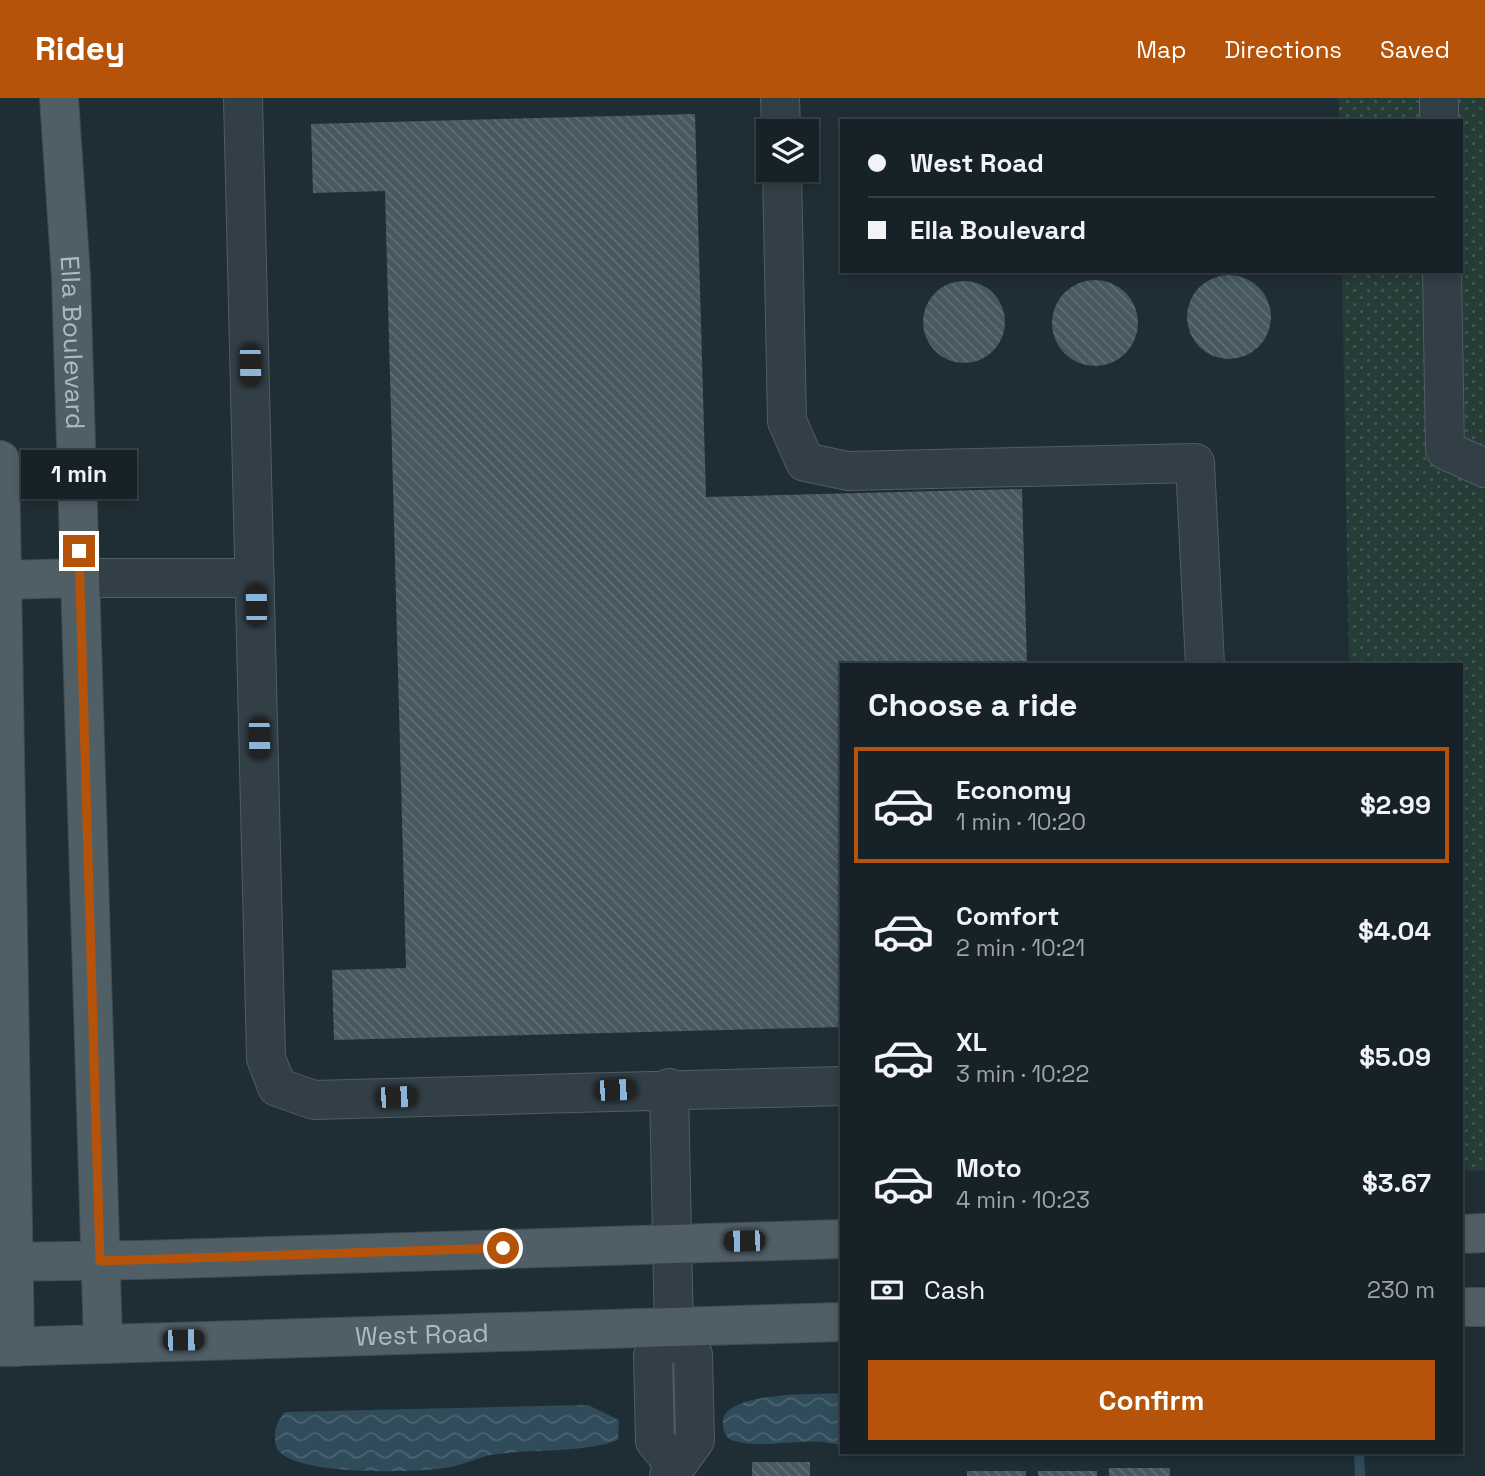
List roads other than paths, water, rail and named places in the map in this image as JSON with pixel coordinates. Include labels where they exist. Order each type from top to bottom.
[{"type":"main road","name":"Ella Boulevard","points":[[59,98],[71,277],[103,1342]]},
{"type":"main road","points":[[0,460],[7,1347]]},
{"type":"main road","points":[[2,580],[79,578]]},
{"type":"main road","points":[[1463,1234],[1485,1233]]},
{"type":"main road","points":[[7,1261],[100,1261],[840,1239]]},
{"type":"main road","points":[[1463,1307],[1485,1307]]},
{"type":"main road","name":"West Road","points":[[7,1347],[103,1342],[673,1332],[840,1322]]},
{"type":"street","points":[[243,98],[266,1058],[277,1087],[314,1100],[669,1088],[840,1086]]},
{"type":"street","points":[[780,98],[781,119]]},
{"type":"street","points":[[1439,98],[1439,119]]},
{"type":"street","points":[[782,182],[787,421],[805,462],[848,471],[1195,463],[1205,663]]},
{"type":"street","points":[[1442,273],[1445,450],[1485,468]]},
{"type":"street","points":[[79,578],[255,578]]},
{"type":"street","points":[[669,1088],[673,1332],[694,1354],[695,1440],[672,1470]]},
{"type":"water","points":[[840,1393],[840,1446],[815,1442],[747,1444],[727,1437],[723,1425],[726,1414],[736,1406],[752,1400]]},
{"type":"water","points":[[588,1405],[619,1420],[618,1440],[572,1449],[491,1455],[445,1468],[379,1471],[324,1467],[301,1463],[284,1456],[275,1441],[276,1428],[285,1412]]},
{"type":"waterway","points":[[1359,1454],[1360,1476]]}]
